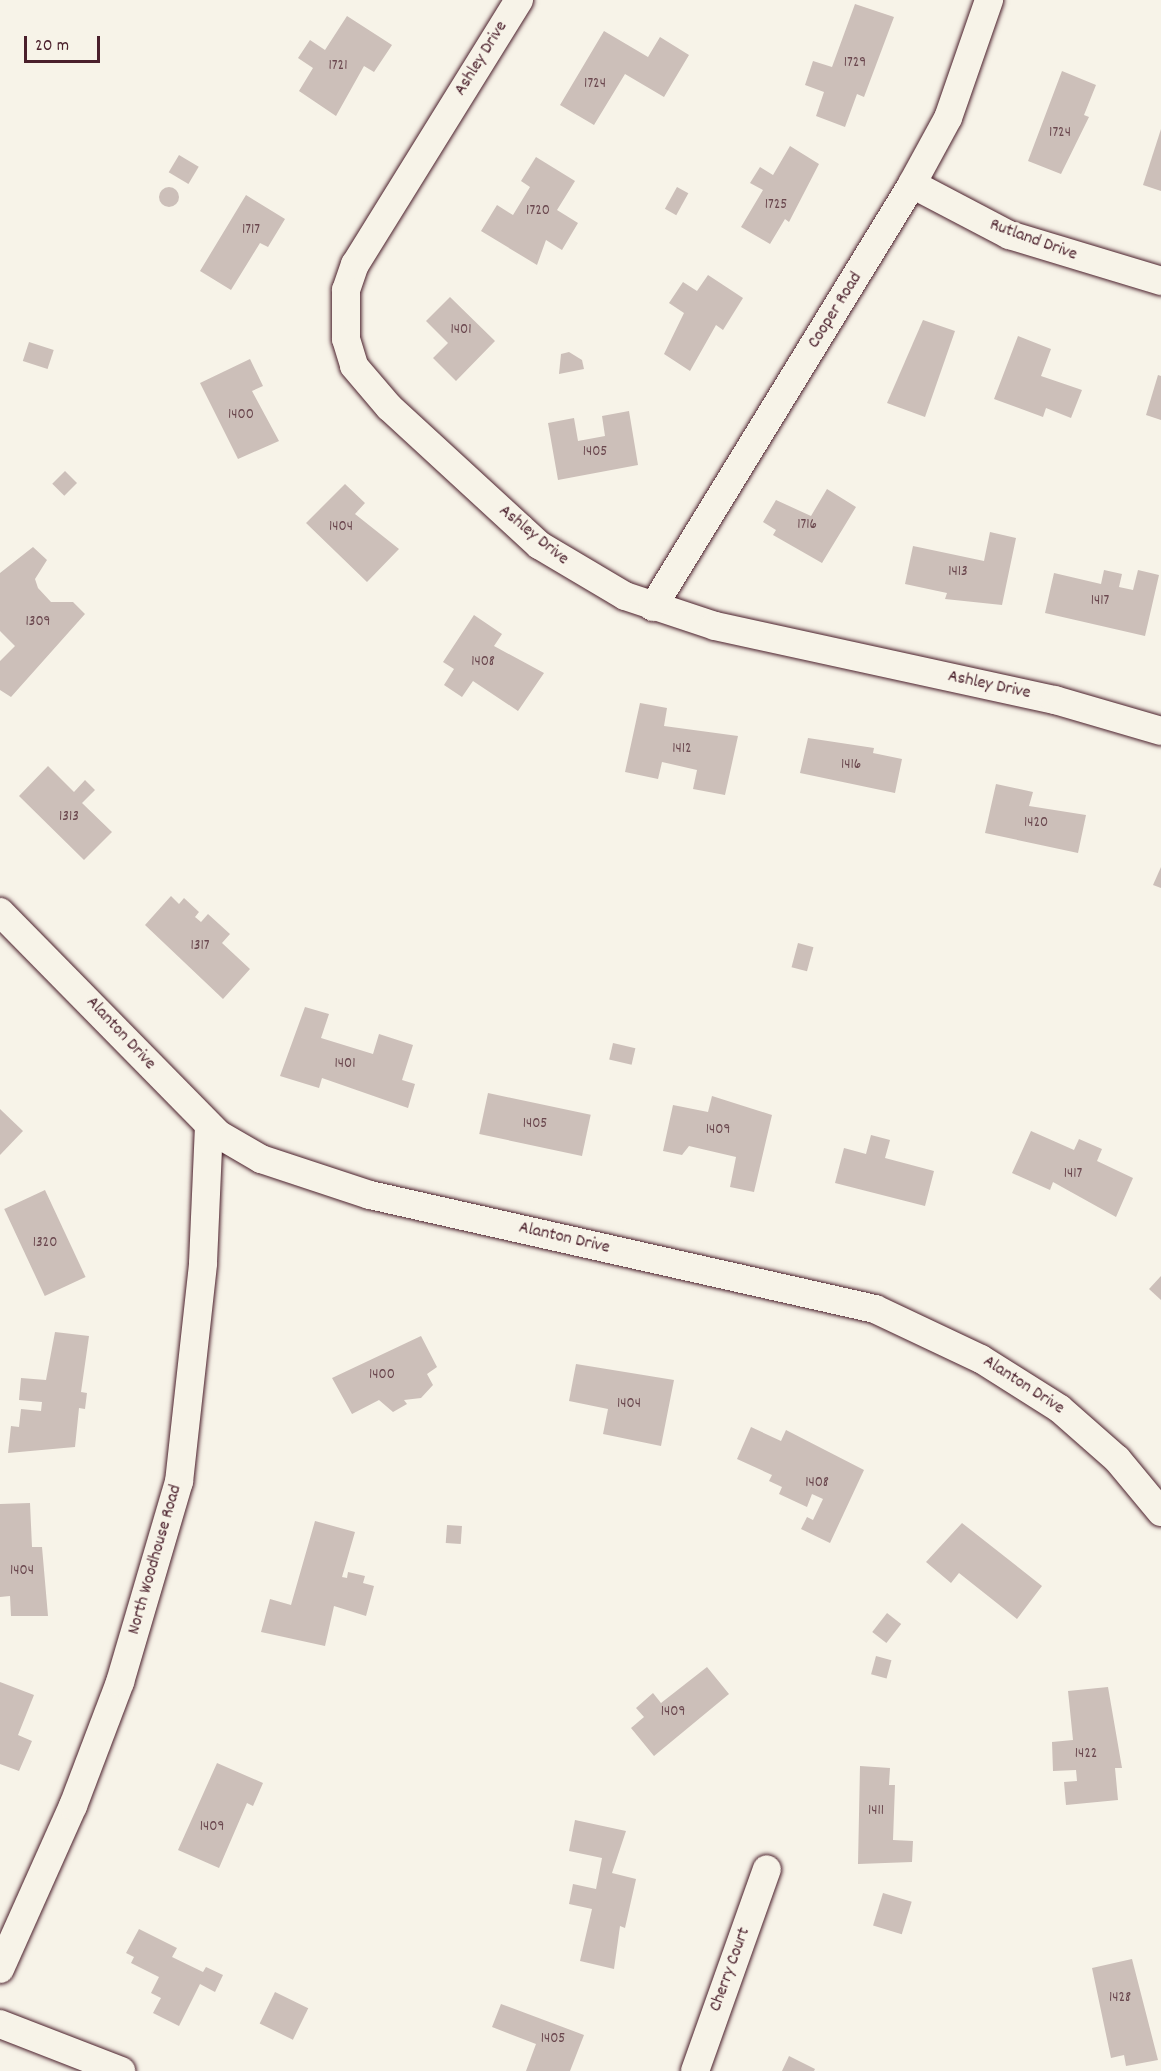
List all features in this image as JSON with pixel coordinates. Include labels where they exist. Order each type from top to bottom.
[{"type":"street","name":"Ashley Drive","points":[[519,0],[355,264],[343,312],[346,339],[354,366],[388,407],[539,545],[580,573],[653,607],[715,626],[1055,700],[1161,731]]},
{"type":"street","name":"Cooper Road","points":[[653,607],[912,184],[952,108],[989,0]]},
{"type":"street","name":"Rutland Drive","points":[[912,184],[1009,235],[1161,281]]},
{"type":"street","name":"Alanton Drive","points":[[0,912],[209,1126],[261,1159],[306,1178],[874,1310],[981,1359],[1060,1409],[1117,1459],[1161,1512]]},
{"type":"street","name":"North Woodhouse Road","points":[[0,1969],[73,1806],[120,1682],[179,1482],[203,1263],[209,1126]]},
{"type":"street","name":"Cherry Court","points":[[695,2071],[767,1869]]},
{"type":"street","points":[[0,2024],[121,2071]]},
{"type":"building","points":[[855,4],[894,17],[864,97],[857,94],[845,127],[816,116],[824,92],[805,85],[813,61],[832,67]]},
{"type":"building","points":[[347,16],[392,45],[374,72],[364,66],[336,116],[299,91],[313,68],[298,58],[310,40],[325,50]]},
{"type":"building","points":[[604,31],[648,57],[660,37],[689,55],[664,97],[625,74],[594,125],[560,105]]},
{"type":"building","points":[[1062,71],[1096,85],[1084,115],[1089,117],[1061,174],[1028,161]]},
{"type":"building","points":[[1161,129],[1161,191],[1143,185]]},
{"type":"building","points":[[790,146],[819,164],[789,222],[785,219],[770,244],[741,227],[763,190],[750,183],[760,167],[773,175]]},
{"type":"building","points":[[179,155],[199,167],[188,184],[169,172]]},
{"type":"building","points":[[536,157],[575,181],[557,210],[578,223],[562,250],[546,240],[537,265],[481,231],[497,205],[513,215],[530,187],[521,181]]},
{"type":"building","points":[[169,187],[176,190],[179,197],[176,204],[169,207],[162,204],[159,197],[162,190]]},
{"type":"building","points":[[677,187],[688,193],[676,215],[665,209]]},
{"type":"building","points":[[246,195],[285,219],[268,247],[260,243],[231,290],[200,271]]},
{"type":"building","points":[[708,275],[743,298],[723,330],[716,325],[690,371],[664,354],[684,313],[669,303],[683,282],[697,291]]},
{"type":"building","points":[[450,297],[495,341],[456,381],[433,358],[448,343],[426,321]]},
{"type":"building","points":[[923,320],[955,331],[925,417],[887,403]]},
{"type":"building","points":[[1018,336],[1051,349],[1041,376],[1082,390],[1071,418],[1046,408],[1043,417],[994,399]]},
{"type":"building","points":[[29,342],[54,350],[48,369],[23,361]]},
{"type":"building","points":[[569,352],[582,360],[584,369],[559,374],[561,354]]},
{"type":"building","points":[[250,359],[263,386],[252,391],[279,441],[238,459],[200,383]]},
{"type":"building","points":[[1158,375],[1161,376],[1161,420],[1146,415]]},
{"type":"building","points":[[629,411],[638,465],[558,480],[548,423],[574,418],[578,441],[605,436],[602,416]]},
{"type":"building","points":[[65,471],[77,483],[64,496],[52,484]]},
{"type":"building","points":[[345,484],[365,503],[355,514],[399,549],[367,582],[306,523]]},
{"type":"building","points":[[827,489],[856,507],[822,563],[773,535],[776,530],[763,522],[776,500],[811,516]]},
{"type":"building","points":[[990,532],[1016,538],[1002,605],[945,599],[947,593],[905,584],[913,546],[984,561]]},
{"type":"building","points":[[33,547],[47,560],[35,579],[38,588],[51,602],[73,602],[85,614],[11,697],[0,690],[0,661],[15,646],[0,631],[0,573]]},
{"type":"building","points":[[1104,570],[1122,574],[1119,587],[1133,590],[1138,570],[1159,575],[1145,636],[1045,613],[1054,573],[1101,584]]},
{"type":"building","points":[[474,615],[502,634],[494,646],[544,673],[518,711],[473,681],[462,697],[444,685],[454,669],[443,662]]},
{"type":"building","points":[[640,703],[667,708],[664,726],[738,736],[725,795],[693,789],[697,770],[662,762],[658,779],[625,772]]},
{"type":"building","points":[[808,738],[874,748],[873,753],[902,759],[895,793],[800,773]]},
{"type":"building","points":[[48,766],[74,792],[85,780],[95,790],[82,803],[112,832],[84,860],[19,796]]},
{"type":"building","points":[[996,784],[1033,792],[1029,806],[1086,815],[1078,853],[985,833]]},
{"type":"building","points":[[1161,867],[1161,888],[1153,885]]},
{"type":"building","points":[[171,896],[179,904],[184,898],[199,912],[195,917],[201,922],[208,914],[230,934],[222,943],[250,969],[223,999],[145,925]]},
{"type":"building","points":[[798,943],[813,947],[807,971],[792,967]]},
{"type":"building","points":[[305,1007],[329,1014],[321,1038],[373,1054],[379,1034],[413,1045],[402,1080],[415,1084],[408,1108],[322,1078],[319,1088],[280,1076]]},
{"type":"building","points":[[613,1043],[635,1048],[632,1065],[609,1060]]},
{"type":"building","points":[[488,1093],[591,1115],[582,1156],[479,1134]]},
{"type":"building","points":[[712,1096],[772,1115],[754,1192],[730,1187],[736,1157],[689,1146],[682,1155],[663,1151],[673,1105],[708,1112]]},
{"type":"building","points":[[0,1109],[23,1131],[0,1155]]},
{"type":"building","points":[[1031,1131],[1074,1150],[1079,1139],[1102,1149],[1097,1161],[1133,1178],[1116,1217],[1053,1182],[1050,1190],[1012,1173]]},
{"type":"building","points":[[871,1135],[890,1140],[885,1158],[934,1171],[925,1206],[835,1183],[844,1148],[866,1154]]},
{"type":"building","points":[[45,1190],[86,1277],[45,1296],[4,1209]]},
{"type":"building","points":[[1161,1276],[1161,1300],[1149,1289]]},
{"type":"building","points":[[55,1332],[89,1336],[81,1392],[87,1393],[85,1409],[79,1408],[75,1447],[8,1453],[11,1426],[19,1427],[21,1409],[41,1411],[42,1402],[19,1400],[21,1378],[46,1380]]},
{"type":"building","points":[[421,1336],[437,1367],[427,1374],[433,1385],[421,1398],[404,1400],[407,1404],[393,1412],[379,1400],[352,1414],[332,1378]]},
{"type":"building","points":[[576,1364],[674,1380],[661,1446],[603,1434],[608,1409],[569,1401]]},
{"type":"building","points":[[751,1427],[781,1441],[786,1430],[864,1470],[830,1543],[801,1529],[807,1517],[813,1520],[823,1499],[812,1494],[807,1507],[779,1494],[782,1487],[769,1481],[772,1475],[737,1459]]},
{"type":"building","points":[[30,1503],[32,1547],[42,1547],[48,1616],[11,1616],[10,1596],[0,1597],[0,1504]]},
{"type":"building","points":[[315,1521],[355,1532],[342,1577],[347,1578],[348,1572],[365,1576],[363,1583],[374,1586],[366,1616],[334,1606],[325,1646],[261,1632],[270,1599],[291,1605]]},
{"type":"building","points":[[962,1523],[1042,1586],[1017,1619],[959,1573],[951,1583],[926,1562]]},
{"type":"building","points":[[447,1525],[462,1526],[461,1544],[446,1543]]},
{"type":"building","points":[[887,1613],[901,1624],[886,1643],[872,1632]]},
{"type":"building","points":[[876,1656],[891,1660],[887,1678],[871,1674]]},
{"type":"building","points":[[707,1667],[729,1694],[654,1756],[631,1728],[644,1717],[636,1708],[653,1693],[661,1703]]},
{"type":"building","points":[[0,1682],[34,1695],[18,1735],[32,1741],[19,1771],[0,1764]]},
{"type":"building","points":[[1108,1687],[1122,1768],[1115,1768],[1118,1800],[1066,1805],[1064,1782],[1077,1781],[1076,1770],[1053,1771],[1052,1742],[1073,1740],[1068,1691]]},
{"type":"building","points":[[217,1763],[263,1783],[253,1806],[247,1803],[219,1868],[178,1850]]},
{"type":"building","points":[[860,1766],[890,1768],[889,1785],[895,1785],[893,1840],[913,1841],[912,1862],[858,1864]]},
{"type":"building","points":[[575,1820],[626,1831],[612,1873],[636,1879],[625,1928],[620,1926],[614,1969],[580,1961],[592,1909],[569,1904],[573,1884],[596,1889],[602,1858],[569,1851]]},
{"type":"building","points":[[883,1893],[912,1902],[902,1934],[873,1926]]},
{"type":"building","points":[[139,1929],[177,1948],[172,1957],[203,1972],[206,1967],[223,1975],[215,1992],[200,1984],[179,2026],[153,2013],[161,1998],[151,1993],[159,1977],[131,1963],[134,1957],[126,1953]]},
{"type":"building","points":[[1132,1959],[1158,2060],[1126,2066],[1124,2055],[1111,2058],[1092,1968]]},
{"type":"building","points":[[275,1992],[308,2008],[293,2040],[260,2023]]},
{"type":"building","points":[[501,2004],[584,2035],[570,2071],[526,2071],[536,2044],[492,2027]]},
{"type":"building","points":[[789,2056],[815,2069],[814,2071],[782,2071]]}]
